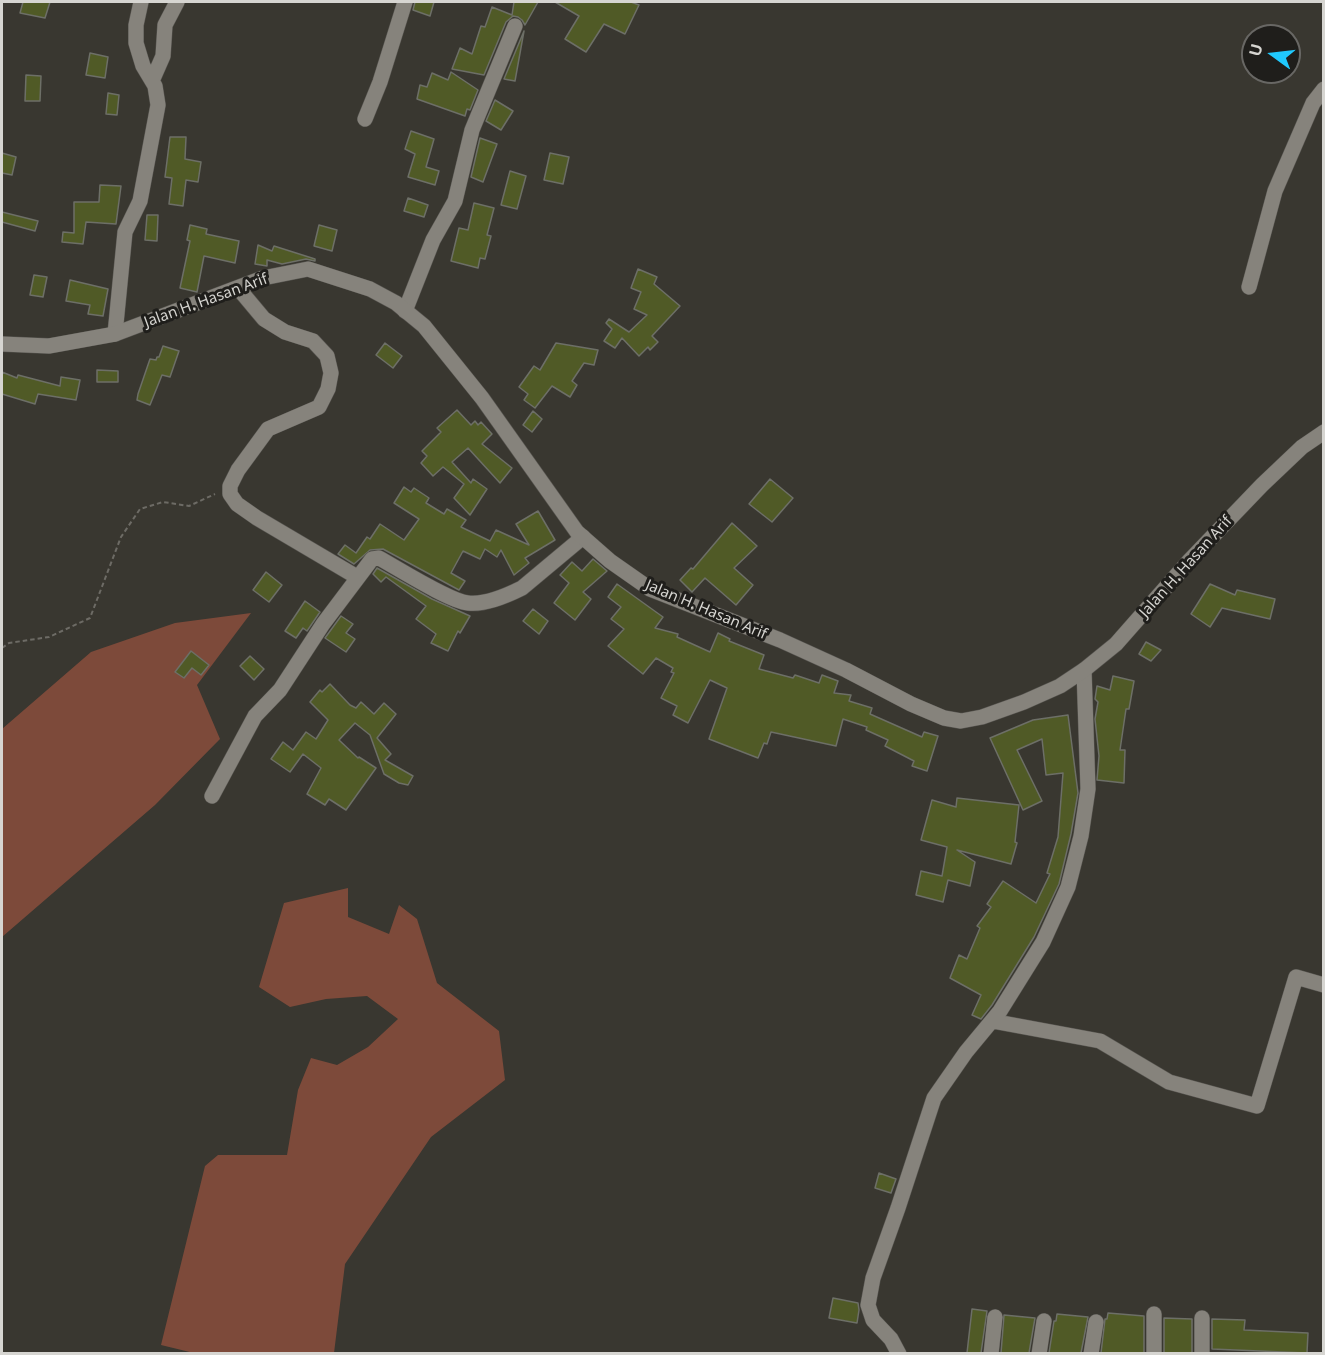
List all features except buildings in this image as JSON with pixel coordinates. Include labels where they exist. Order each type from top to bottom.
[{"type":"street","points":[[115,334],[125,232],[140,201],[158,105],[155,86],[143,66],[136,43],[136,25],[141,2]]},
{"type":"street","points":[[152,81],[163,56],[165,25],[177,2]]},
{"type":"street","points":[[365,119],[380,82],[405,2]]},
{"type":"street","points":[[405,311],[433,240],[455,201],[472,130],[516,26]]},
{"type":"street","points":[[1250,287],[1275,190],[1313,103],[1323,89]]},
{"type":"street","name":"Jalan H. Hasan Arif","points":[[2,344],[49,346],[115,334],[263,279],[308,268],[370,289],[396,303],[424,326],[482,398],[577,532],[610,561],[650,589],[780,640],[911,704],[944,718],[961,721],[981,717],[1024,702],[1060,686],[1084,670],[1116,644],[1189,561],[1262,486],[1302,447],[1323,432]]},
{"type":"street","points":[[238,288],[264,319],[285,332],[313,341],[327,356],[331,373],[328,389],[319,407],[268,429],[238,470],[230,486],[230,494],[237,504],[357,577]]},
{"type":"street","points":[[212,796],[255,716],[280,690],[318,631],[368,562],[379,558],[452,598],[470,604],[479,603],[522,588],[583,537]]},
{"type":"street","points":[[899,1353],[891,1339],[873,1320],[868,1305],[873,1278],[934,1098],[966,1052],[992,1021],[1043,942],[1071,879],[1081,836],[1088,789],[1084,670]]},
{"type":"street","points":[[992,1021],[1100,1041],[1169,1082],[1257,1106],[1296,977],[1323,985]]},
{"type":"street","points":[[1154,1314],[1154,1353]]},
{"type":"street","points":[[991,1353],[996,1317]]},
{"type":"street","points":[[1202,1318],[1202,1353]]},
{"type":"street","points":[[1039,1353],[1044,1321]]},
{"type":"street","points":[[1091,1353],[1096,1322]]},
{"type":"path","points":[[2,648],[9,643],[49,637],[90,618],[121,537],[140,509],[163,502],[189,506],[230,486]]},
{"type":"shaded area","points":[[251,613],[197,685],[220,739],[155,805],[2,937],[2,729],[91,652],[175,623]]},
{"type":"shaded area","points":[[348,888],[348,917],[389,934],[399,905],[417,919],[437,983],[499,1031],[505,1080],[431,1137],[345,1264],[334,1353],[198,1354],[161,1345],[205,1166],[218,1155],[287,1155],[298,1090],[311,1058],[337,1065],[368,1047],[398,1019],[367,996],[326,999],[290,1007],[259,987],[284,903]]}]
